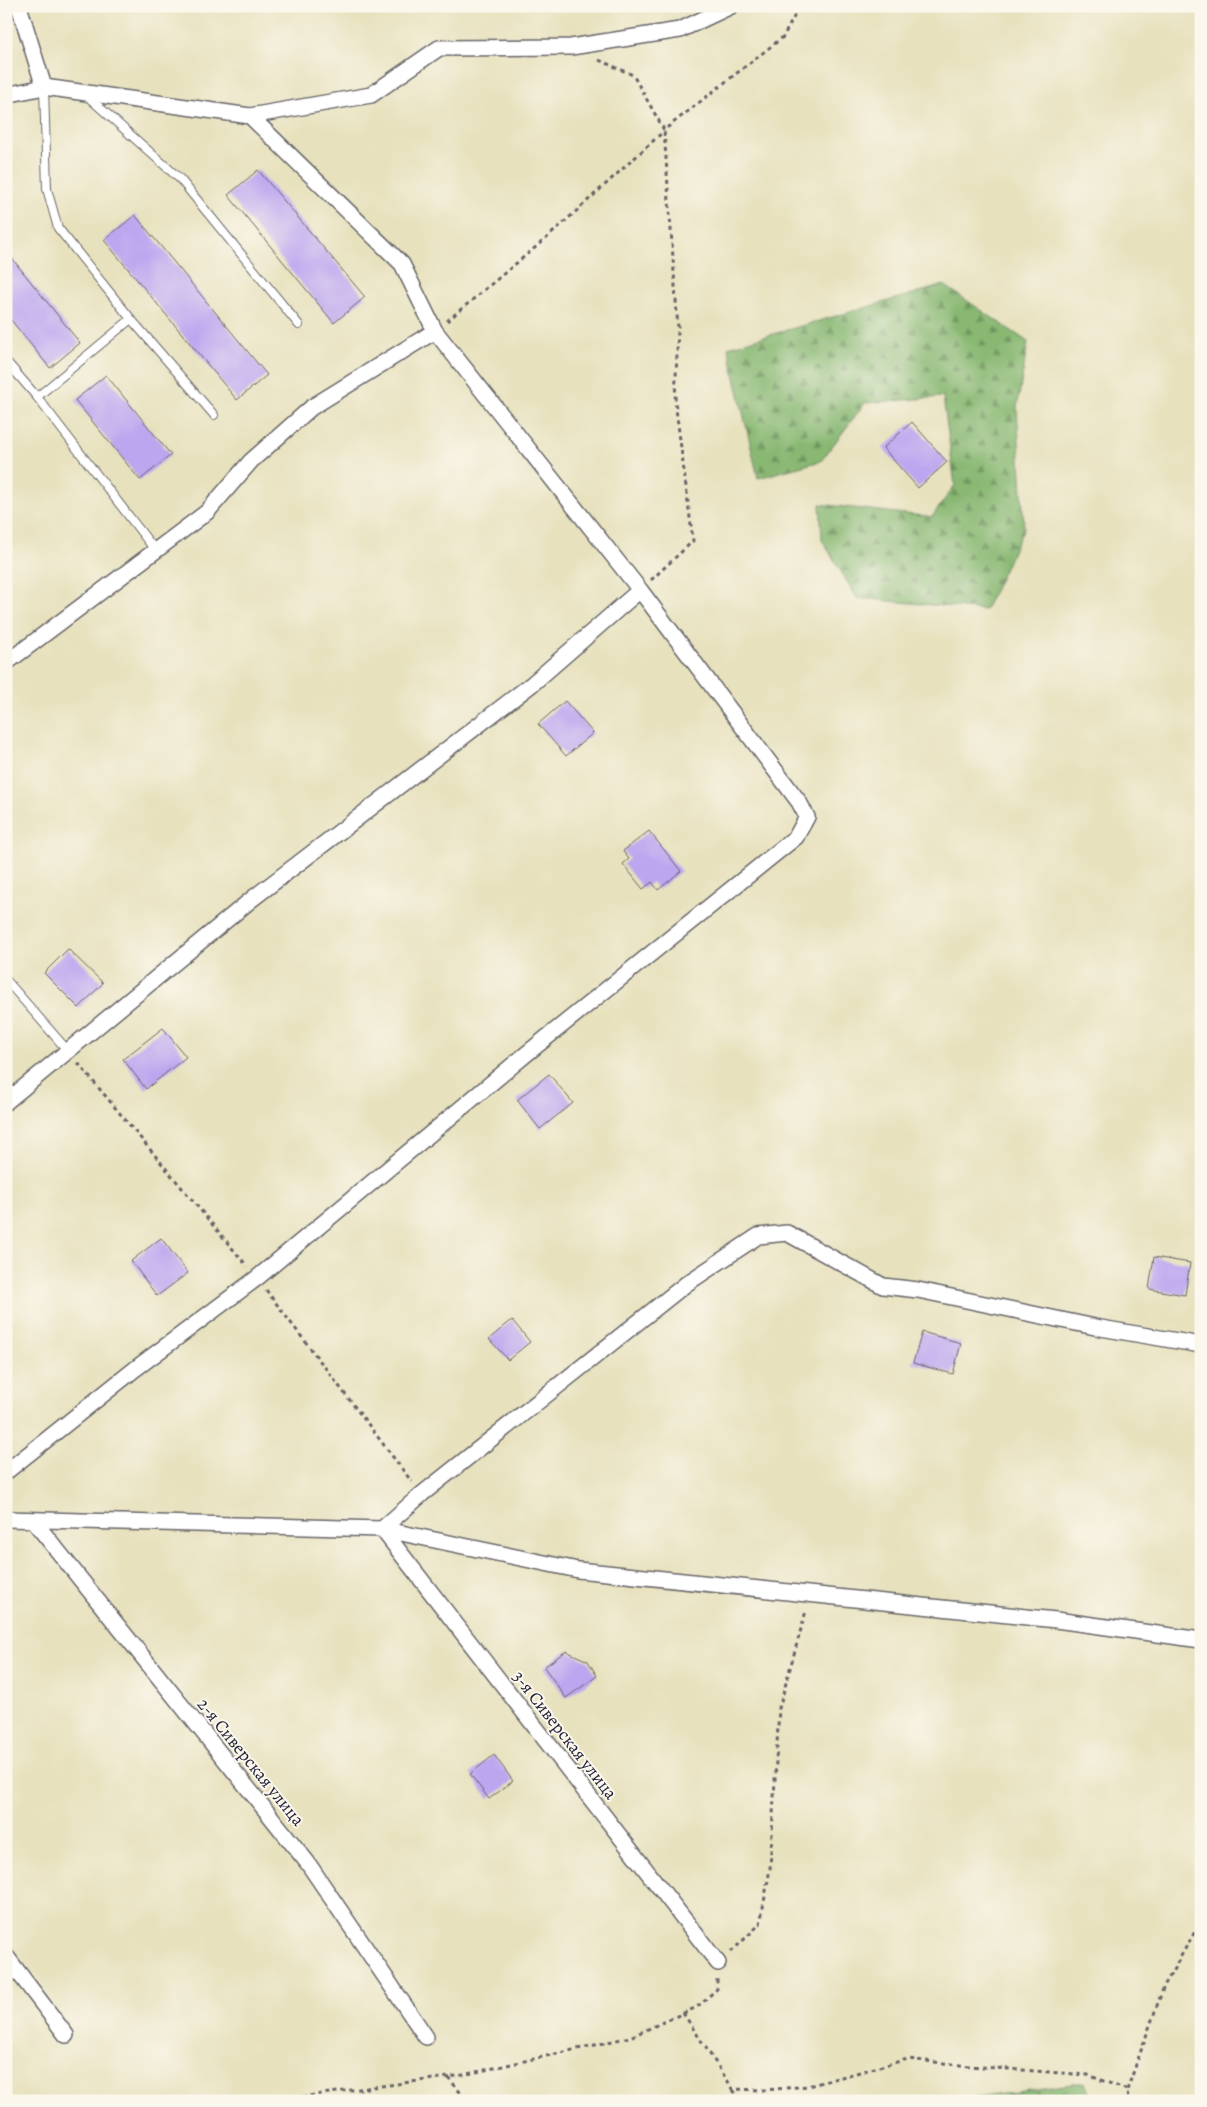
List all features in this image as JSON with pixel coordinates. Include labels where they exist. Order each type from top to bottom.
[{"type":"street","points":[[19,6],[44,87]]},
{"type":"street","points":[[6,95],[44,87],[250,116],[371,95],[439,48],[571,47],[680,30],[731,6]]},
{"type":"street","points":[[6,1472],[135,1369],[257,1278],[496,1079],[796,837],[807,817],[799,802],[640,590],[435,331],[402,264],[250,116]]},
{"type":"street","points":[[6,663],[207,512],[251,460],[312,407],[435,331]]},
{"type":"street","points":[[6,1102],[252,899],[532,684],[640,590]]},
{"type":"street","points":[[382,1530],[422,1494],[686,1284],[758,1236],[787,1233],[883,1286],[918,1290],[1095,1327],[1201,1345]]},
{"type":"street","points":[[6,1519],[382,1530],[578,1570],[811,1593],[867,1602],[1056,1620],[1201,1640]]},
{"type":"street","name":"2-я Сиверская улица","points":[[33,1520],[307,1862],[426,2037]]},
{"type":"street","name":"3-я Сиверская улица","points":[[382,1530],[718,1963]]},
{"type":"street","points":[[6,1956],[66,2034]]},
{"type":"lane","points":[[44,87],[47,189],[58,228],[130,319],[214,415]]},
{"type":"lane","points":[[82,92],[180,179],[299,325]]},
{"type":"lane","points":[[37,397],[130,319]]},
{"type":"lane","points":[[6,361],[37,397],[154,550]]},
{"type":"lane","points":[[6,980],[68,1051]]},
{"type":"path","points":[[435,331],[549,236],[664,130],[783,37],[800,6]]},
{"type":"path","points":[[598,59],[633,75],[664,130],[678,329],[675,401],[693,541],[640,590]]},
{"type":"path","points":[[270,2101],[448,2077],[630,2037],[697,2007],[717,1989],[718,1963],[760,1924],[770,1869],[779,1708],[811,1593]]},
{"type":"path","points":[[1128,2101],[1127,2090],[1164,1986],[1201,1921]]},
{"type":"path","points":[[683,2013],[742,2101]]},
{"type":"path","points":[[733,2089],[765,2090],[808,2086],[908,2059],[969,2066],[1088,2074],[1127,2090]]},
{"type":"path","points":[[448,2077],[467,2101]]},
{"type":"green space","points":[[944,285],[1028,342],[1017,407],[1024,528],[985,610],[857,598],[822,540],[820,504],[932,517],[955,485],[943,397],[865,403],[821,461],[758,478],[728,347]]},
{"type":"green space","points":[[1085,2082],[1092,2101],[956,2101]]},
{"type":"building","points":[[258,170],[365,297],[334,323],[228,195]]},
{"type":"building","points":[[135,215],[267,375],[237,400],[104,240]]},
{"type":"building","points":[[6,251],[80,343],[50,368],[6,314]]},
{"type":"building","points":[[106,375],[171,455],[140,480],[75,400]]},
{"type":"building","points":[[912,422],[947,462],[918,488],[883,448]]},
{"type":"building","points":[[6,511],[12,516],[6,522]]},
{"type":"building","points":[[565,701],[593,733],[566,756],[538,724]]},
{"type":"building","points":[[649,831],[681,871],[658,890],[652,882],[643,889],[623,864],[629,859],[623,851]]},
{"type":"building","points":[[68,949],[103,983],[79,1008],[44,973]]},
{"type":"building","points":[[163,1028],[186,1057],[146,1089],[123,1059]]},
{"type":"building","points":[[549,1074],[573,1103],[540,1129],[517,1100]]},
{"type":"building","points":[[161,1238],[188,1273],[157,1296],[131,1261]]},
{"type":"building","points":[[1154,1257],[1190,1263],[1185,1295],[1149,1289]]},
{"type":"building","points":[[512,1320],[530,1342],[508,1360],[489,1339]]},
{"type":"building","points":[[922,1332],[961,1343],[953,1374],[913,1363]]},
{"type":"building","points":[[566,1651],[588,1661],[597,1676],[566,1698],[544,1667]]},
{"type":"building","points":[[494,1755],[513,1781],[489,1799],[470,1774]]}]
